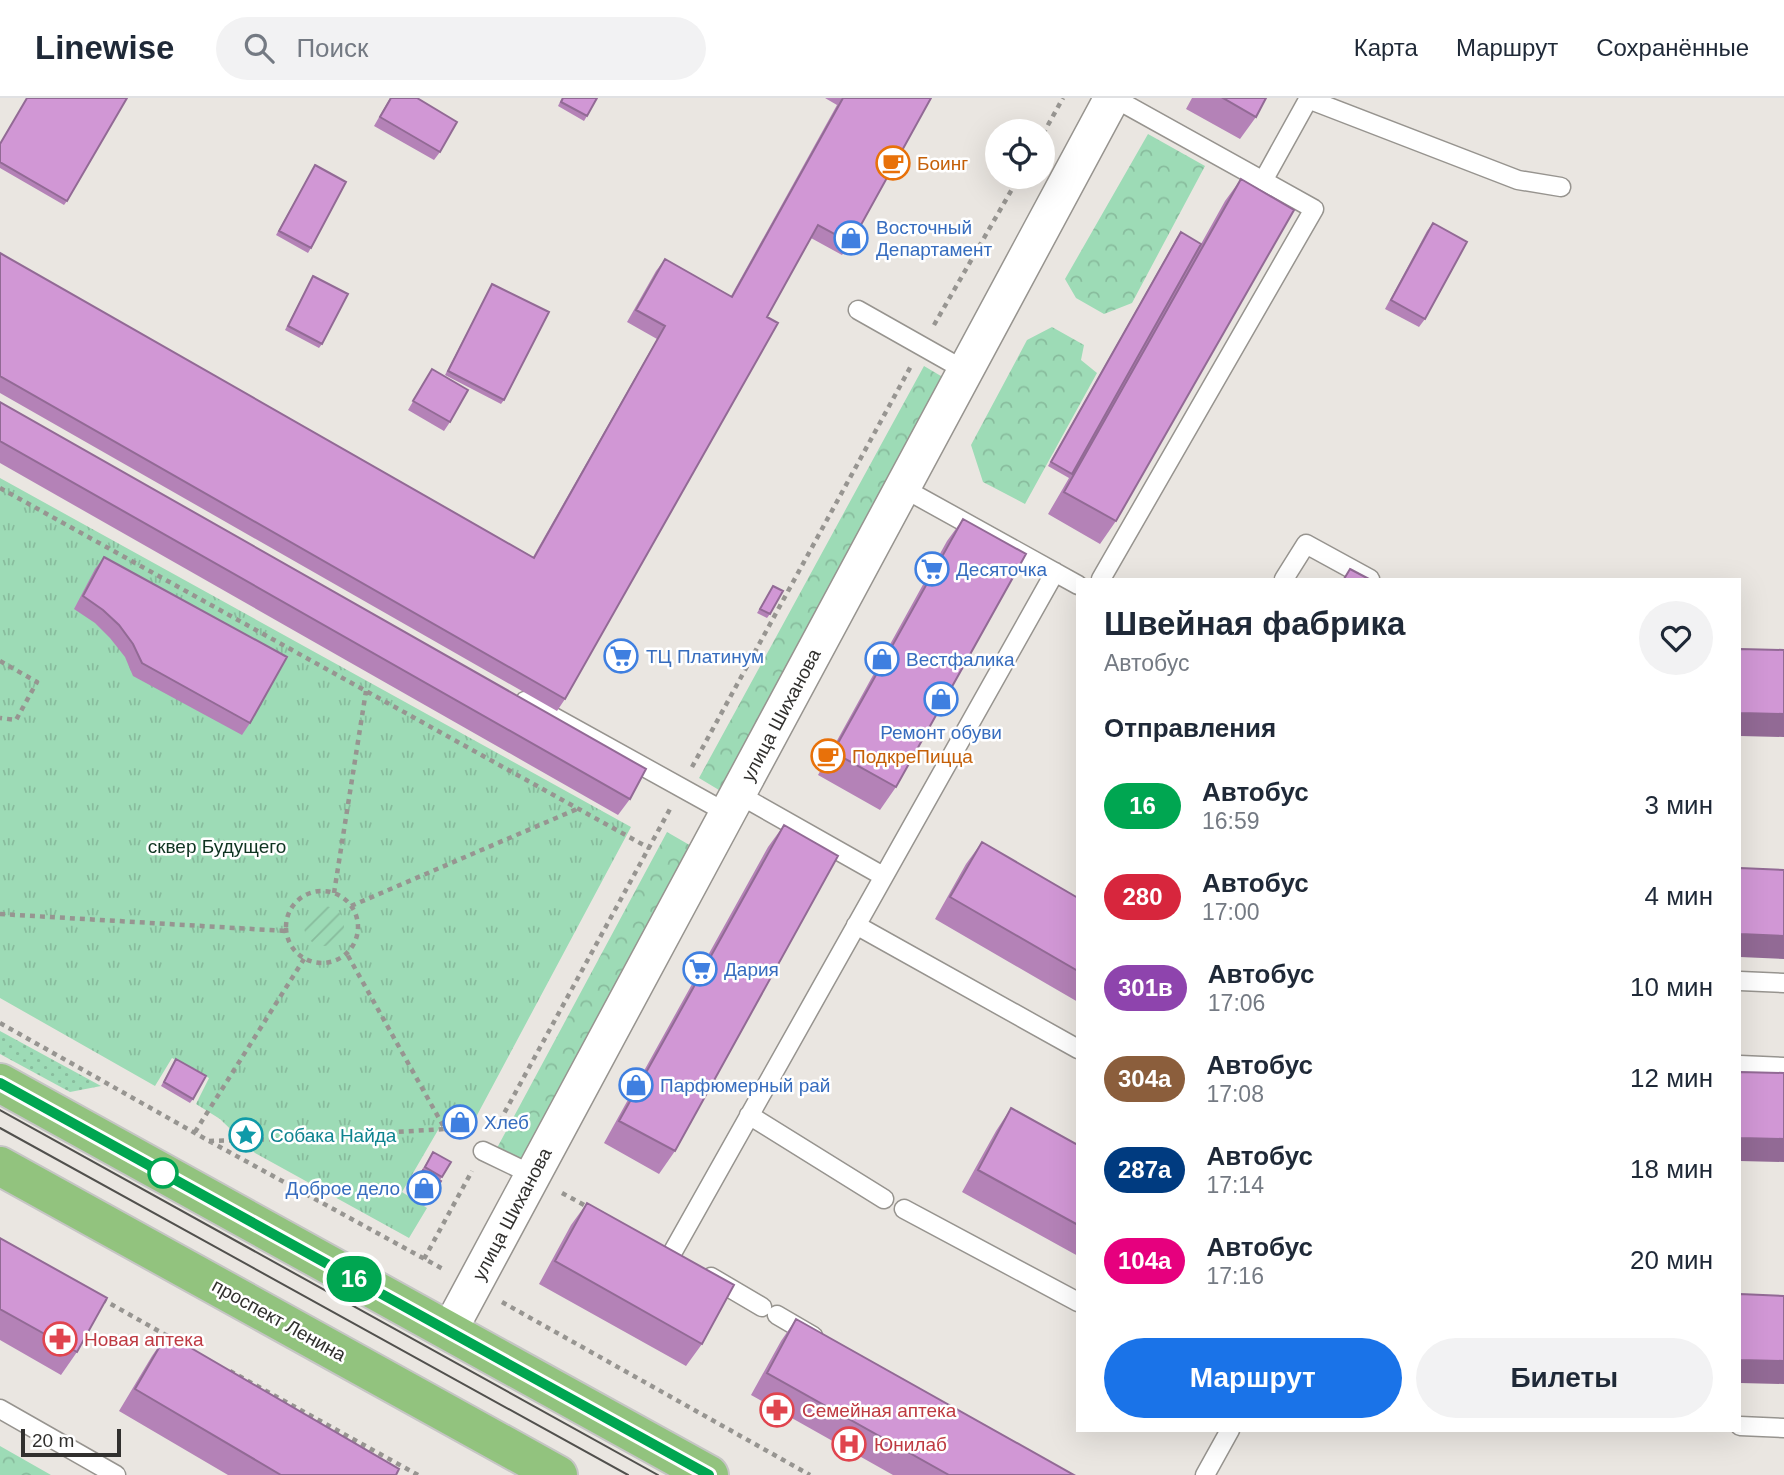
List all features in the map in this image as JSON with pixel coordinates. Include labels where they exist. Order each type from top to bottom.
[{"type":"highway","points":[[0,1083],[709,1475]]},
{"type":"highway","name":"проспект Ленина","points":[[0,1166],[558,1475]]},
{"type":"street","name":"улица Шиханова","points":[[449,1331],[472,1286],[545,1183],[733,803],[1113,98]]},
{"type":"lane","points":[[1102,578],[1314,209],[1113,98]]},
{"type":"lane","points":[[1263,181],[1308,98],[1518,180],[1561,187]]},
{"type":"lane","points":[[858,310],[966,371]]},
{"type":"lane","points":[[903,488],[1076,584]]},
{"type":"lane","points":[[1285,578],[1306,544],[1368,578]]},
{"type":"lane","points":[[826,1343],[677,1258],[749,1115],[1055,572]]},
{"type":"lane","points":[[507,691],[681,787],[733,803],[883,876]]},
{"type":"lane","points":[[856,925],[1076,1048]]},
{"type":"lane","points":[[1741,981],[1784,983]]},
{"type":"lane","points":[[1741,1065],[1784,1067]]},
{"type":"lane","points":[[749,1115],[884,1199]]},
{"type":"lane","points":[[483,1151],[545,1183]]},
{"type":"lane","points":[[904,1209],[1076,1301]]},
{"type":"lane","points":[[0,1409],[116,1475]]},
{"type":"lane","points":[[1741,1426],[1784,1428]]},
{"type":"lane","points":[[1213,1472],[1229,1432]]},
{"type":"path","points":[[1051,119],[1063,98]]},
{"type":"path","points":[[424,1259],[922,347],[1011,189]]},
{"type":"path","points":[[0,488],[649,848]]},
{"type":"path","points":[[0,661],[37,682],[16,720],[0,718]]},
{"type":"path","points":[[334,893],[366,691]]},
{"type":"path","points":[[351,906],[577,808]]},
{"type":"path","points":[[310,893],[334,893],[345,899],[358,920],[355,944],[338,961],[314,963],[295,952],[285,931],[287,919],[291,908],[299,899],[310,893]]},
{"type":"path","points":[[0,914],[285,931]]},
{"type":"path","points":[[209,1141],[445,1129],[347,954]]},
{"type":"path","points":[[195,1132],[304,959]]},
{"type":"path","points":[[0,1023],[810,1475]]},
{"type":"path","points":[[545,1183],[586,1206]]},
{"type":"path","points":[[96,1296],[179,1342]]},
{"type":"path","points":[[227,1369],[418,1475]]},
{"type":"green space","points":[[1148,134],[1205,166],[1132,303],[1104,314],[1076,298],[1065,279]]},
{"type":"green space","points":[[1052,327],[1084,345],[1081,360],[1097,373],[1025,504],[983,482],[971,445],[1027,340]]},
{"type":"green space","points":[[924,366],[946,379],[724,793],[699,778]]},
{"type":"green space","name":"сквер Будущего","points":[[0,478],[631,827],[475,1119],[452,1106],[402,1192],[427,1208],[409,1238],[255,1153],[220,1119],[196,1104],[209,1078],[172,1058],[155,1086],[0,998]]},
{"type":"green space","points":[[667,832],[693,847],[525,1162],[497,1148]]},
{"type":"green space","points":[[324,906],[338,912],[344,926],[338,940],[324,946],[310,940],[304,926],[310,912]]},
{"type":"green space","points":[[0,1031],[101,1086],[70,1092],[0,1054]]},
{"type":"green space","points":[[0,1446],[51,1475],[0,1475]]},
{"type":"building","points":[[27,98],[127,98],[67,201],[0,162],[0,144]]},
{"type":"building","points":[[391,98],[417,98],[457,122],[440,152],[380,117]]},
{"type":"building","points":[[563,98],[597,98],[587,116],[561,102]]},
{"type":"building","points":[[843,98],[931,98],[851,243],[818,225],[767,317],[778,323],[565,699],[0,376],[0,253],[534,558],[665,326],[636,310],[665,259],[732,297]]},
{"type":"building","points":[[1223,98],[1266,98],[1256,117]]},
{"type":"building","points":[[315,165],[346,182],[311,248],[279,231]]},
{"type":"building","points":[[1241,179],[1294,210],[1116,521],[1064,492]]},
{"type":"building","points":[[1433,223],[1467,242],[1425,319],[1391,300]]},
{"type":"building","points":[[1181,232],[1201,244],[1072,474],[1051,462]]},
{"type":"building","points":[[313,276],[348,294],[322,344],[288,326]]},
{"type":"building","points":[[492,284],[549,312],[504,400],[448,371]]},
{"type":"building","points":[[432,369],[468,390],[450,422],[413,401]]},
{"type":"building","points":[[0,402],[646,769],[630,799],[0,441]]},
{"type":"building","points":[[963,519],[1026,554],[896,787],[833,752]]},
{"type":"building","points":[[104,557],[287,657],[250,723],[142,663],[133,644],[119,625],[83,596]]},
{"type":"building","points":[[1350,569],[1367,578],[1345,578]]},
{"type":"building","points":[[773,586],[783,591],[770,614],[760,609]]},
{"type":"building","points":[[1741,649],[1784,650],[1784,714],[1741,713]]},
{"type":"building","points":[[784,825],[838,856],[675,1151],[619,1121]]},
{"type":"building","points":[[982,842],[1076,897],[1076,970],[950,897]]},
{"type":"building","points":[[1741,868],[1784,870],[1784,936],[1741,934]]},
{"type":"building","points":[[176,1059],[206,1076],[193,1099],[164,1082]]},
{"type":"building","points":[[1741,1072],[1784,1073],[1784,1139],[1741,1138]]},
{"type":"building","name":"Хлеб","points":[[461,1106],[473,1114],[465,1128],[452,1121]]},
{"type":"building","points":[[1011,1108],[1076,1144],[1076,1224],[978,1170]]},
{"type":"building","points":[[433,1152],[451,1162],[442,1177],[425,1167]]},
{"type":"building","name":"Доброе дело","points":[[423,1170],[441,1181],[431,1198],[412,1187]]},
{"type":"building","points":[[587,1203],[734,1285],[702,1344],[555,1261]]},
{"type":"building","points":[[0,1238],[107,1298],[77,1352],[0,1309]]},
{"type":"building","points":[[1741,1294],[1784,1296],[1784,1361],[1741,1360]]},
{"type":"building","points":[[796,1319],[1074,1475],[949,1475],[767,1373]]},
{"type":"building","points":[[167,1334],[399,1469],[396,1475],[281,1475],[135,1389]]},
{"type":"tram line","points":[[0,1110],[658,1475]]},
{"type":"tram line","points":[[0,1128],[628,1475]]},
{"type":"bus line","name":"16","points":[[0,1083],[709,1475]]},
{"type":"place","name":"Боинг","points":[[893,163]]},
{"type":"place","name":"Восточный Департамент","points":[[851,238]]},
{"type":"place","name":"Десяточка","points":[[932,569]]},
{"type":"place","name":"ТЦ Платинум","points":[[621,656]]},
{"type":"place","name":"Вестфалика","points":[[882,659]]},
{"type":"place","name":"Ремонт обуви","points":[[941,699]]},
{"type":"place","name":"ПодкреПицца","points":[[828,756]]},
{"type":"place","name":"Дария","points":[[700,969]]},
{"type":"place","name":"Парфюмерный рай","points":[[636,1085]]},
{"type":"place","name":"Хлеб","points":[[460,1122]]},
{"type":"place","name":"Собака Найда","points":[[246,1135]]},
{"type":"place","name":"Доброе дело","points":[[424,1188]]},
{"type":"place","name":"Новая аптека","points":[[60,1339]]},
{"type":"place","name":"Семейная аптека","points":[[777,1410]]},
{"type":"place","name":"Юнилаб","points":[[849,1444]]}]
